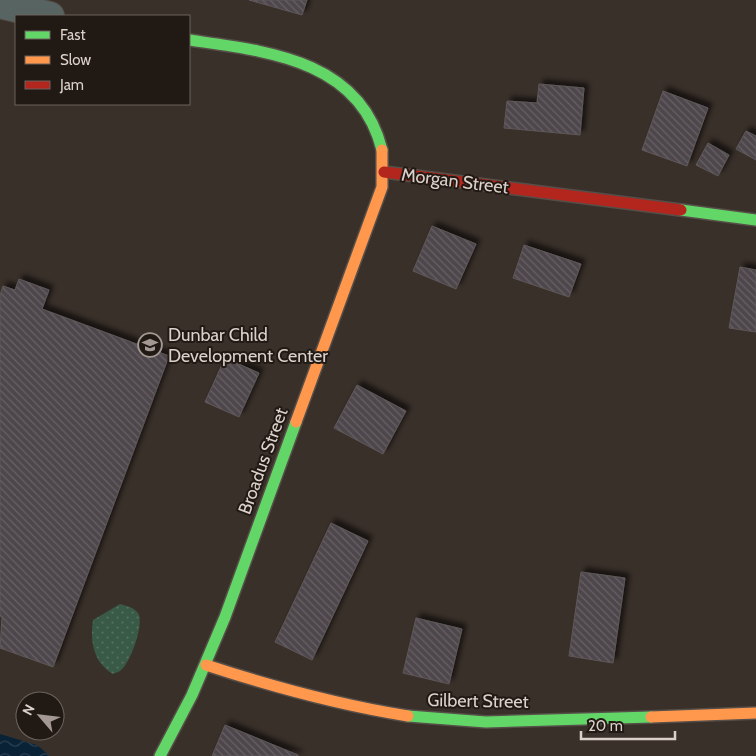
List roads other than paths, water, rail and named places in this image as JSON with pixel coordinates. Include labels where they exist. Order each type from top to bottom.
[{"type":"street","points":[[0,4],[46,15]]},
{"type":"street","name":"Morgan Street","points":[[190,40],[287,56],[320,68],[343,85],[359,102],[372,121],[381,143],[384,157],[384,172],[756,220]]},
{"type":"street","name":"Broadus Street","points":[[160,756],[206,665],[382,187],[384,172]]},
{"type":"street","name":"Gilbert Street","points":[[206,665],[283,690],[363,709],[424,718],[486,722],[756,713]]},
{"type":"water","points":[[0,734],[15,738],[15,741],[24,741],[37,745],[50,756],[0,756]]},
{"type":"place","name":"Dunbar Child Development Center","points":[[150,345]]}]
